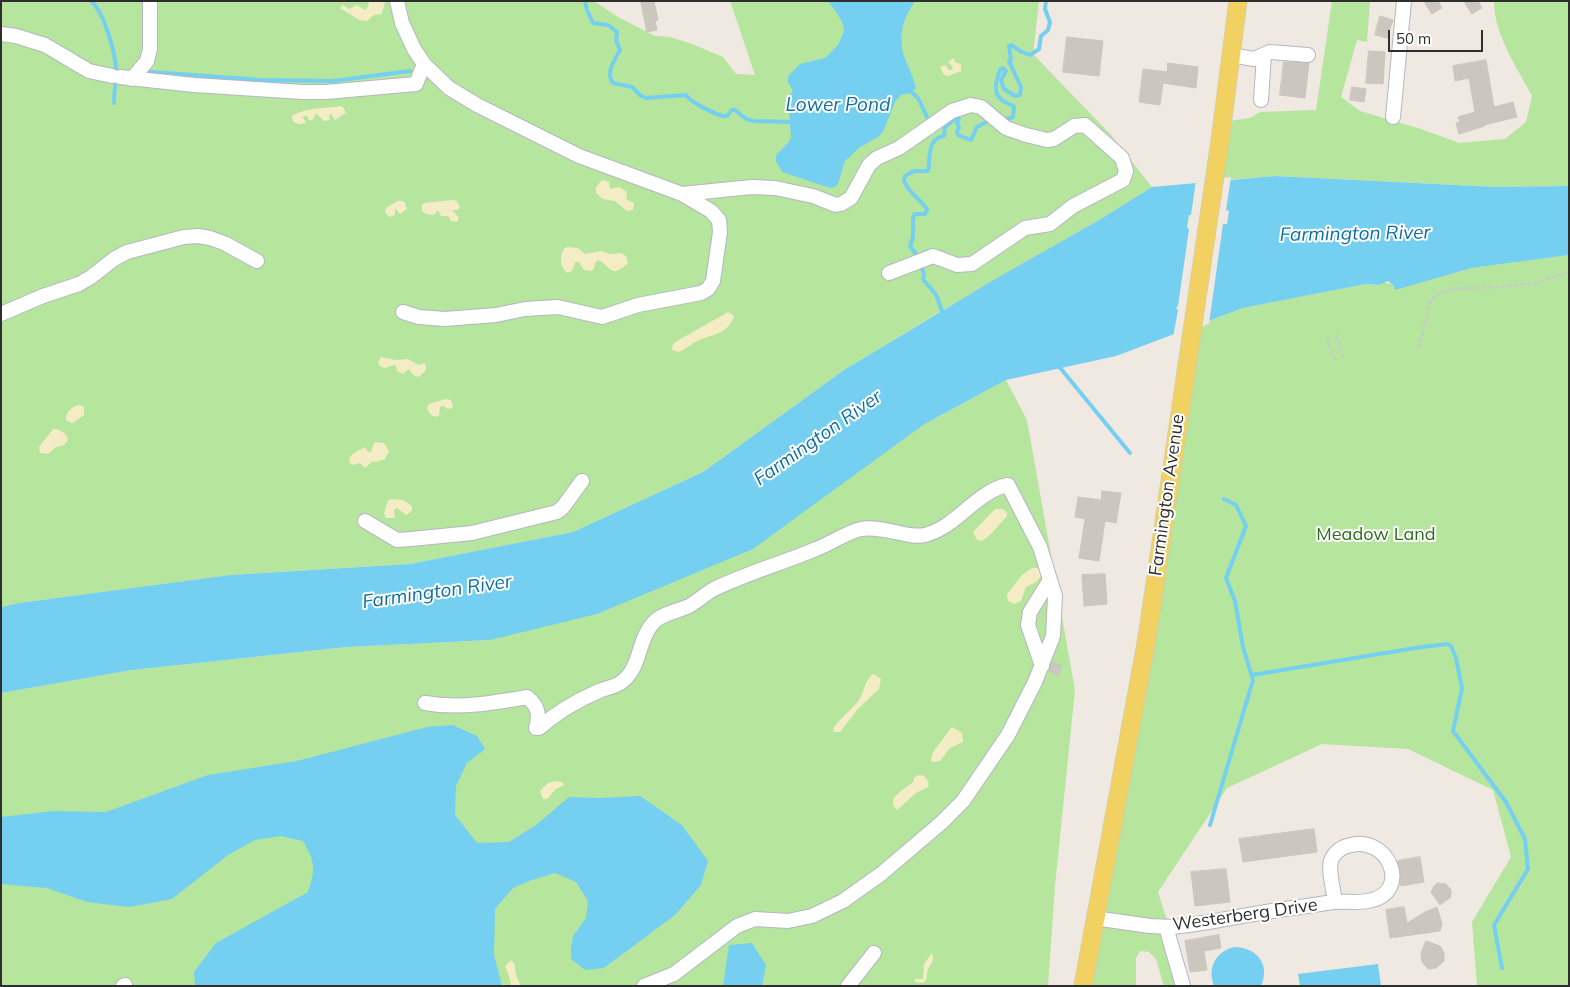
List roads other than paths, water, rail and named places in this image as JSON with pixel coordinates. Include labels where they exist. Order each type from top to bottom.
[{"type":"main road","name":"Farmington Avenue","points":[[1083,986],[1147,638],[1182,389],[1220,141],[1238,1]]},
{"type":"street","points":[[121,78],[147,61],[150,49],[150,1]]},
{"type":"street","points":[[397,1],[405,30],[424,64],[443,82],[477,105],[579,156],[682,194],[711,211],[718,220],[720,232],[712,281],[708,290],[668,296],[602,318],[557,302],[496,315],[445,319],[419,317],[403,312]]},
{"type":"street","points":[[1393,117],[1404,1]]},
{"type":"street","points":[[1,34],[16,36],[45,45],[88,70],[121,78],[303,92],[326,92],[443,82]]},
{"type":"street","points":[[1231,55],[1254,59],[1270,52],[1308,55]]},
{"type":"street","points":[[1261,100],[1264,55]]},
{"type":"street","points":[[416,84],[424,64]]},
{"type":"street","points":[[682,194],[752,187],[775,188],[813,196],[836,205],[841,204],[851,198],[869,165],[877,158],[899,148],[952,111],[971,105],[981,107],[1006,128],[1047,140],[1054,139],[1074,126],[1085,125],[1122,158],[1126,172],[1123,180],[1073,206],[1050,224],[1025,228],[972,264],[957,265],[933,256],[889,273]]},
{"type":"street","points":[[1,314],[43,296],[79,284],[114,259],[128,252],[184,237],[198,236],[210,238],[224,243],[257,261]]},
{"type":"street","points":[[601,324],[613,315]]},
{"type":"street","points":[[364,521],[397,540],[472,533],[557,512],[563,507],[582,481]]},
{"type":"street","points":[[425,703],[462,706],[526,697],[536,704],[539,717],[536,728],[538,728],[577,701],[620,683],[629,675],[635,665],[648,631],[655,620],[688,606],[713,590],[748,574],[826,546],[860,530],[879,528],[923,535],[947,525],[988,494],[1008,485],[1040,547],[1055,596],[1053,636],[1035,682],[1008,735],[963,801],[941,823],[881,874],[843,901],[812,916],[788,920],[755,919],[737,926],[674,974],[644,986]]},
{"type":"street","points":[[1042,666],[1028,625],[1030,612],[1050,580]]},
{"type":"street","name":"Westerberg Drive","points":[[1094,918],[1166,927],[1335,902],[1369,901],[1381,897],[1390,890],[1392,882],[1390,866],[1386,856],[1381,851],[1368,845],[1357,844],[1344,847],[1334,856],[1330,865],[1335,902]]},
{"type":"street","points":[[1166,927],[1183,986]]},
{"type":"street","points":[[848,986],[874,953]]},
{"type":"water","name":"Lower Pond","points":[[828,1],[915,1],[907,15],[901,37],[903,53],[916,88],[910,93],[901,95],[895,102],[883,132],[860,147],[845,161],[838,184],[830,188],[782,172],[776,161],[776,155],[791,138],[788,98],[793,91],[788,82],[788,76],[800,64],[825,58],[838,45],[844,31],[843,24]]},
{"type":"water","name":"Farmington River","points":[[1275,176],[1496,187],[1569,186],[1569,255],[1472,268],[1395,290],[1394,286],[1388,281],[1379,285],[1366,284],[1243,308],[1116,356],[1006,380],[923,425],[753,549],[597,614],[490,640],[347,647],[132,670],[1,693],[1,607],[230,575],[410,564],[573,532],[703,472],[844,370],[1152,187]]},
{"type":"water","points":[[453,725],[477,736],[485,749],[467,763],[456,786],[455,815],[477,843],[509,842],[536,825],[569,797],[640,796],[682,825],[708,861],[701,885],[675,915],[604,968],[585,970],[571,959],[573,936],[586,918],[588,901],[576,882],[555,873],[513,888],[495,909],[494,955],[502,986],[195,986],[194,972],[216,943],[308,892],[313,866],[303,841],[281,836],[255,840],[228,855],[172,899],[129,907],[87,902],[47,888],[1,884],[1,817],[53,811],[106,812],[208,775],[297,761],[427,727]]},
{"type":"water","points":[[752,943],[766,965],[762,986],[723,986],[729,945]]},
{"type":"water","points":[[1234,947],[1249,950],[1260,958],[1264,971],[1261,986],[1214,986],[1212,973],[1215,961],[1222,953]]},
{"type":"water","points":[[1378,964],[1381,986],[1300,986],[1298,974]]},
{"type":"waterway","points":[[91,1],[96,6],[105,24],[114,54],[116,71],[114,103]]},
{"type":"waterway","points":[[585,1],[593,23],[608,25],[617,32],[616,40],[620,50],[610,70],[613,83],[632,87],[641,96],[646,98],[686,95],[697,104],[723,116],[727,116],[732,110],[735,110],[746,119],[754,121],[793,122]]},
{"type":"waterway","points":[[1002,117],[1007,119],[1013,117],[1014,107],[1003,101],[997,94],[996,82],[1000,70],[1003,68],[1006,71],[1001,80],[1004,89],[1015,96],[1020,95],[1021,87],[1009,61],[1011,61],[1009,46],[1011,45],[1030,55],[1039,49],[1041,36],[1048,30],[1050,22],[1045,9],[1046,1]]},
{"type":"waterway","points":[[145,74],[151,72],[261,80],[333,81],[410,71]]},
{"type":"waterway","points":[[908,89],[918,98],[929,121]]},
{"type":"waterway","points":[[919,258],[910,246],[913,237],[913,218],[915,214],[925,214],[927,210],[906,185],[905,176],[914,171],[928,171],[930,150],[934,141],[944,136],[945,127],[956,118],[959,119],[957,122],[959,128],[957,131],[958,135],[971,140],[977,127],[990,120]]},
{"type":"waterway","points":[[921,265],[924,275],[923,279],[936,295],[944,313]]},
{"type":"waterway","points":[[1057,364],[1130,453]]},
{"type":"waterway","points":[[1210,825],[1253,680],[1243,647],[1235,601],[1226,578],[1246,526],[1236,505],[1224,499]]},
{"type":"waterway","points":[[1252,675],[1415,648],[1447,644],[1451,646],[1456,658],[1462,688],[1453,731],[1506,802],[1525,839],[1528,869],[1494,925],[1502,968]]},
{"type":"park label","name":"Meadow Land","points":[[1376,535]]}]
